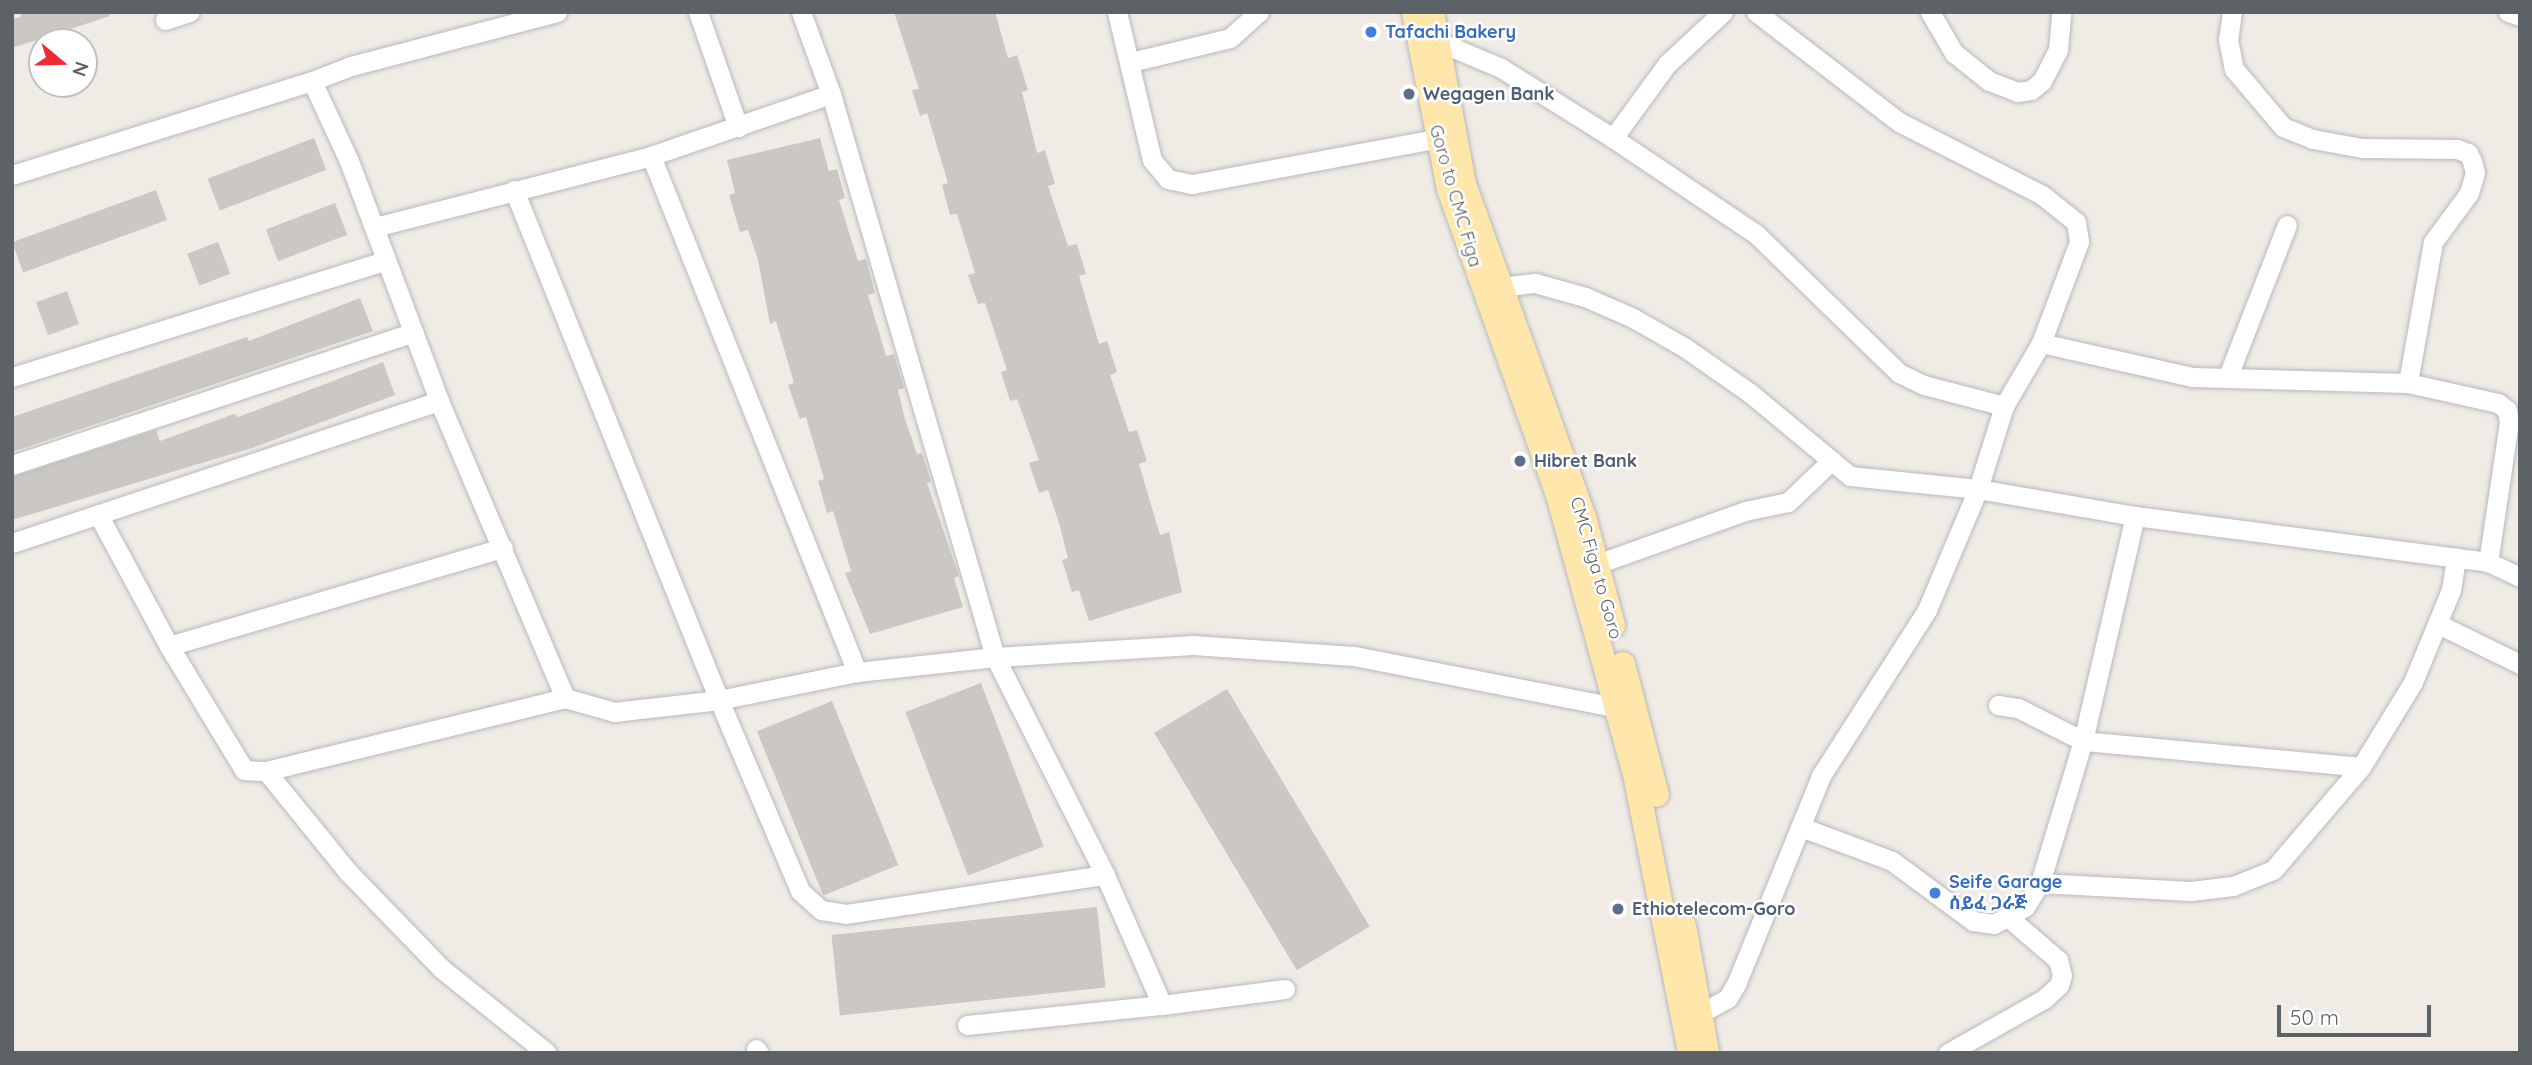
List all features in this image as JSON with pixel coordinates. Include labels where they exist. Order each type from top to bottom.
[{"type":"main road","name":"Goro to CMC Figa","points":[[1414,12],[1436,139],[1514,376],[1562,509],[1625,710]]},
{"type":"main road","name":"CMC Figa to Goro","points":[[1432,12],[1464,184],[1597,564],[1625,710],[1701,1013],[1707,1053]]},
{"type":"main road","points":[[1625,710],[1690,1053]]},
{"type":"street","points":[[165,20],[190,12]]},
{"type":"street","points":[[698,12],[738,127]]},
{"type":"street","points":[[801,12],[831,94],[995,657],[1105,875],[1162,1005]]},
{"type":"street","points":[[1117,12],[1131,62],[1152,160],[1168,179],[1192,184],[1436,139]]},
{"type":"street","points":[[1131,62],[1230,38],[1259,12]]},
{"type":"street","points":[[1613,138],[1667,64],[1723,12]]},
{"type":"street","points":[[1701,1013],[1728,998],[1737,984],[1821,776],[1927,610],[1978,489],[2004,406],[2041,343],[2078,242],[2076,222],[2042,195],[1899,122],[1756,12]]},
{"type":"street","points":[[1930,12],[1954,53],[1989,81],[2017,92],[2031,90],[2042,81],[2058,50],[2061,12]]},
{"type":"street","points":[[2232,12],[2228,39],[2234,69],[2283,127],[2313,139],[2362,148],[2457,149],[2468,153],[2472,161],[2475,173],[2469,193],[2433,242],[2408,383]]},
{"type":"street","points":[[2508,12],[2520,16]]},
{"type":"street","points":[[12,176],[312,81],[351,66],[549,13]]},
{"type":"street","points":[[1437,41],[1501,68],[1613,138],[1756,234],[1899,373],[1935,388],[2004,406]]},
{"type":"street","points":[[312,81],[375,227],[384,261],[439,401],[565,698]]},
{"type":"street","points":[[375,227],[651,156],[831,94]]},
{"type":"street","points":[[651,156],[857,672]]},
{"type":"street","points":[[514,190],[719,700],[800,891],[821,910],[846,914],[1105,875]]},
{"type":"street","points":[[2228,376],[2287,225]]},
{"type":"street","points":[[12,377],[384,261]]},
{"type":"street","points":[[1501,288],[1535,283],[1633,318],[1685,346],[1750,393],[1850,477],[1978,489],[2135,516],[2456,557],[2488,562],[2520,577]]},
{"type":"street","points":[[12,465],[414,332]]},
{"type":"street","points":[[2041,343],[2192,377],[2408,383],[2498,403],[2507,410],[2488,562]]},
{"type":"street","points":[[12,543],[439,401]]},
{"type":"street","points":[[1597,564],[1745,511],[1788,502],[1830,462]]},
{"type":"street","points":[[98,514],[235,762],[244,770],[266,771],[565,698],[614,712],[719,700],[857,672],[995,657],[1194,645],[1354,656],[1625,710]]},
{"type":"street","points":[[1801,827],[1892,861],[1972,921],[1994,924],[2025,907],[2040,883],[2083,741],[2135,516]]},
{"type":"street","points":[[169,646],[503,548]]},
{"type":"street","points":[[2040,883],[2191,891],[2233,886],[2273,870],[2361,767],[2413,682],[2440,625],[2456,557]]},
{"type":"street","points":[[2440,625],[2520,664]]},
{"type":"street","points":[[1998,705],[2018,708],[2083,741],[2361,767]]},
{"type":"street","points":[[266,771],[348,872],[442,969],[547,1053]]},
{"type":"street","points":[[1948,1053],[2044,999],[2059,985],[2062,975],[2058,960],[2009,918]]},
{"type":"street","points":[[967,1025],[1285,989]]},
{"type":"building","points":[[20,12],[109,12],[110,16],[73,28],[28,28],[28,43],[12,48],[12,19],[21,17]]},
{"type":"building","points":[[894,12],[995,12],[1008,58],[1017,55],[1028,90],[1022,92],[1037,153],[1045,150],[1055,184],[1048,186],[1068,246],[1077,244],[1086,274],[1079,276],[1099,344],[1107,341],[1117,372],[1110,375],[1129,432],[1137,430],[1147,461],[1139,464],[1160,535],[1169,532],[1182,592],[1089,621],[1079,590],[1072,592],[1062,560],[1068,558],[1059,523],[1048,490],[1039,493],[1029,463],[1039,460],[1017,399],[1010,401],[1001,372],[1007,370],[985,303],[978,304],[968,275],[975,273],[957,214],[950,215],[942,185],[948,183],[927,113],[920,116],[912,90],[919,89]]},
{"type":"building","points":[[314,138],[326,170],[220,211],[208,179]]},
{"type":"building","points":[[820,138],[829,171],[837,169],[845,198],[839,200],[858,261],[866,259],[875,293],[868,295],[886,356],[894,354],[904,388],[898,390],[905,419],[917,454],[922,453],[931,482],[927,483],[959,576],[954,578],[963,607],[870,634],[845,573],[851,571],[833,511],[827,513],[818,481],[824,479],[806,417],[800,419],[788,385],[794,383],[776,321],[770,324],[758,260],[748,230],[740,232],[729,195],[735,193],[727,160]]},
{"type":"building","points":[[156,190],[167,220],[23,272],[12,242]]},
{"type":"building","points":[[335,203],[347,235],[278,261],[266,230]]},
{"type":"building","points":[[218,242],[230,274],[199,286],[187,254]]},
{"type":"building","points":[[67,291],[79,324],[48,335],[36,302]]},
{"type":"building","points":[[360,298],[373,331],[12,452],[12,417],[247,337],[249,341]]},
{"type":"building","points":[[383,362],[395,395],[252,448],[12,520],[12,477],[156,430],[160,441],[234,414],[238,417]]},
{"type":"building","points":[[981,683],[1044,846],[968,875],[905,712]]},
{"type":"building","points":[[1227,689],[1370,926],[1297,970],[1154,733]]},
{"type":"building","points":[[832,701],[898,865],[823,895],[757,731]]},
{"type":"building","points":[[1097,907],[1105,988],[840,1015],[831,935]]},
{"type":"place","name":"Tafachi Bakery","points":[[1371,32]]},
{"type":"place","name":"Wegagen Bank","points":[[1409,94]]},
{"type":"place","name":"Hibret Bank","points":[[1520,461]]},
{"type":"place","name":"Seife Garage ሰይፈ ጋራጅ","points":[[1935,893]]},
{"type":"place","name":"Ethiotelecom-Goro","points":[[1618,909]]}]
